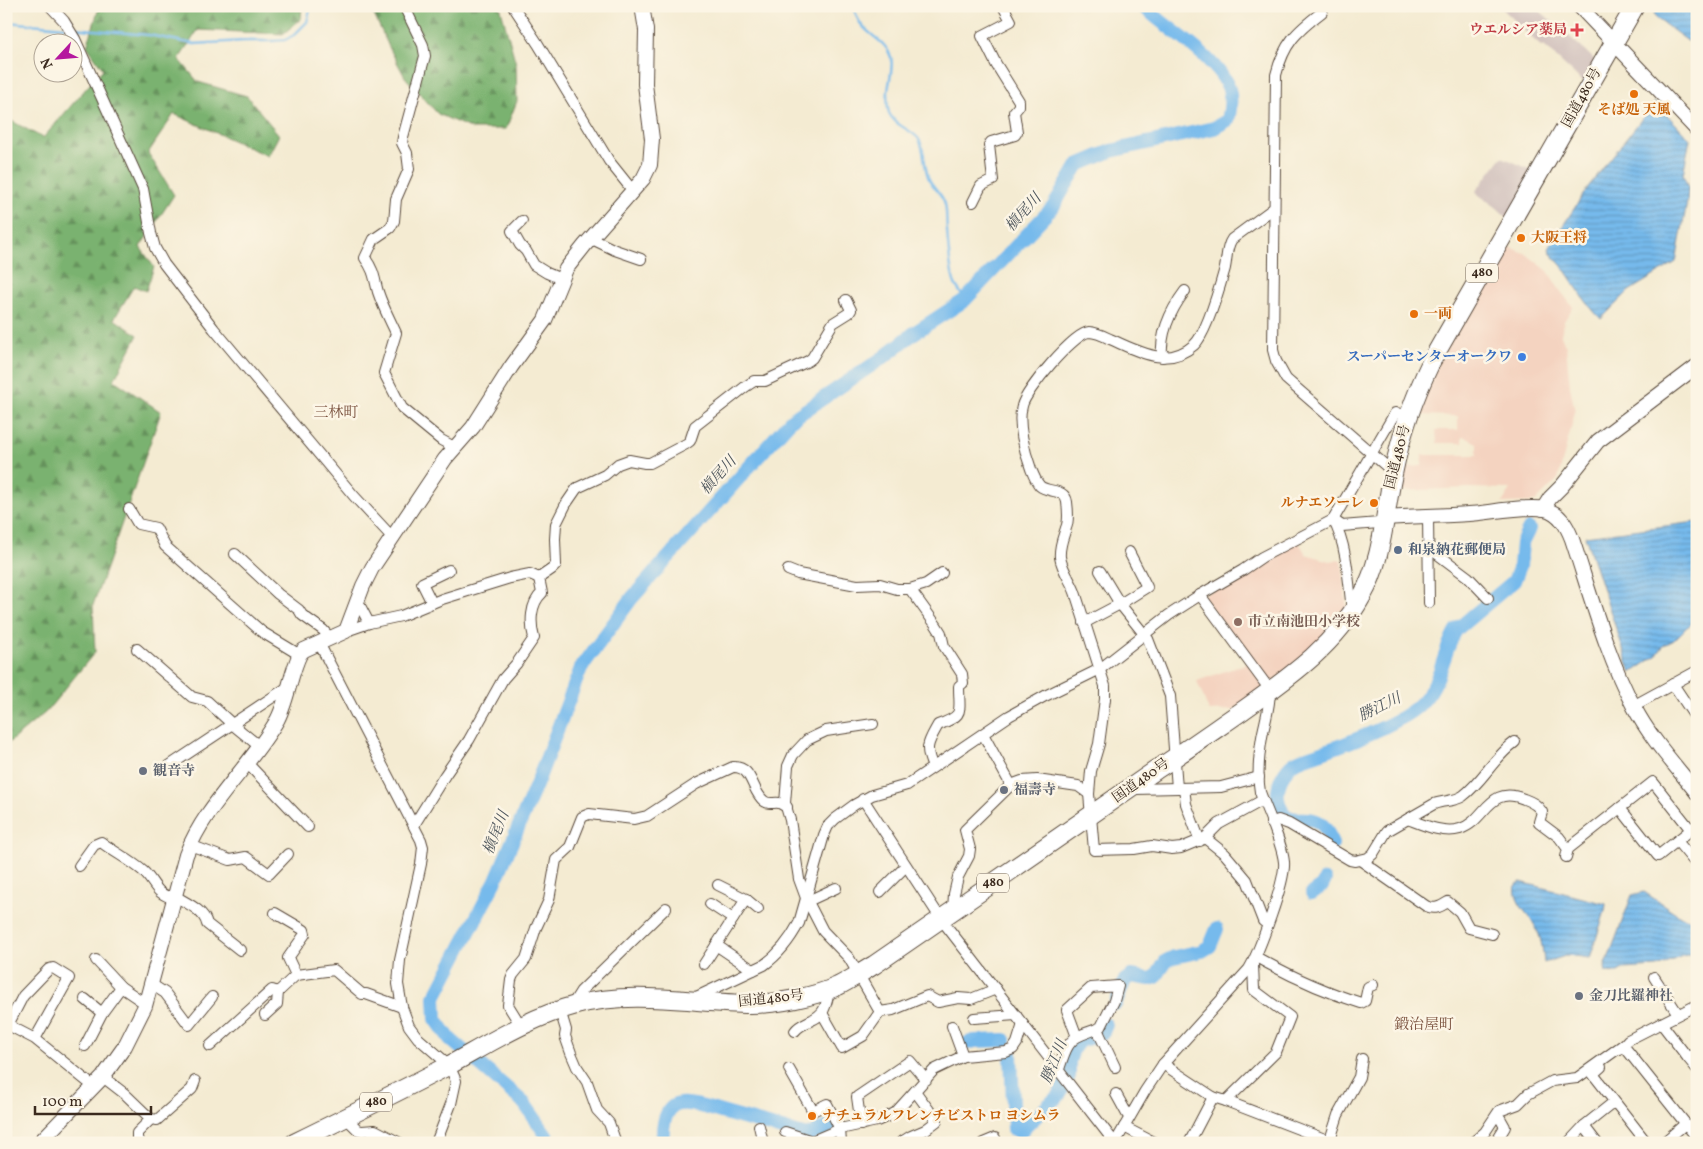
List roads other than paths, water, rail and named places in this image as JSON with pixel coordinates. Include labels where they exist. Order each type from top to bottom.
[{"type":"highway","name":"国道480号","points":[[294,1143],[453,1063],[521,1026],[568,1007],[605,999],[625,998],[751,1004],[784,1000],[830,989],[859,973],[947,915],[1296,672],[1326,646],[1352,613],[1372,578],[1379,551],[1393,472],[1408,415],[1418,388],[1432,360],[1634,6]]},
{"type":"street","points":[[50,6],[64,21],[75,39],[143,189],[155,248],[164,264],[214,329],[334,473],[393,538]]},
{"type":"street","points":[[404,6],[423,45],[425,56],[402,143],[407,153],[410,169],[396,199],[394,221],[390,228],[374,239],[365,258],[374,272],[378,291],[396,333],[384,373],[402,408],[442,440],[454,447]]},
{"type":"street","points":[[513,6],[608,161],[632,191]]},
{"type":"street","points":[[346,631],[357,600],[372,568],[421,493],[454,447],[473,427],[545,320],[566,269],[590,238],[643,179],[650,165],[652,139],[645,84],[646,30],[642,6]]},
{"type":"street","points":[[973,202],[981,186],[994,180],[990,142],[1011,137],[1017,132],[1014,112],[1019,106],[1019,101],[996,64],[982,36],[1011,21],[1003,6]]},
{"type":"street","points":[[1324,6],[1322,12],[1291,39],[1284,50],[1276,75],[1273,338],[1276,361],[1286,379],[1393,472]]},
{"type":"street","points":[[1579,6],[1697,130]]},
{"type":"street","points":[[1263,800],[1219,824],[1203,839],[1172,849],[1152,846],[1134,849],[1094,850],[1089,794],[1091,771],[1099,744],[1105,686],[1074,590],[1060,556],[1062,538],[1068,519],[1067,501],[1061,493],[1038,485],[1029,462],[1022,435],[1021,406],[1027,394],[1045,371],[1080,334],[1088,332],[1100,334],[1147,355],[1170,358],[1196,343],[1203,332],[1225,267],[1229,243],[1274,208]]},
{"type":"street","points":[[522,222],[512,231],[520,245],[526,250],[534,265],[546,273],[561,279]]},
{"type":"street","points":[[590,238],[615,250],[641,259]]},
{"type":"street","points":[[1162,357],[1161,343],[1164,332],[1175,304],[1185,291]]},
{"type":"street","points":[[539,578],[556,564],[556,524],[566,504],[578,488],[605,475],[618,464],[629,460],[645,464],[650,463],[686,444],[690,441],[695,426],[745,387],[754,381],[765,381],[808,361],[812,358],[832,323],[851,310],[846,300]]},
{"type":"street","points":[[1544,509],[1550,498],[1598,441],[1697,366]]},
{"type":"street","points":[[689,1000],[772,959],[799,924],[824,835],[828,826],[835,819],[863,799],[907,785],[1009,716],[1100,669],[1168,615],[1200,595],[1262,557],[1333,520],[1395,413],[1408,415]]},
{"type":"street","points":[[1333,520],[1342,526],[1379,524],[1385,518],[1544,509],[1561,519],[1567,526],[1614,664],[1633,706],[1660,747],[1697,793]]},
{"type":"street","points":[[129,510],[138,524],[156,528],[165,546],[246,619],[262,632],[300,655]]},
{"type":"street","points":[[1428,515],[1429,603]]},
{"type":"street","points":[[1333,520],[1338,528],[1350,586],[1352,613]]},
{"type":"street","points":[[1428,547],[1468,577],[1488,598]]},
{"type":"street","points":[[1084,623],[1147,587],[1129,552]]},
{"type":"street","points":[[235,554],[278,594],[299,610],[302,615],[323,630],[325,640],[423,847],[400,960],[398,984],[402,1007],[409,1026],[418,1038],[453,1063],[456,1081],[451,1104],[436,1143]]},
{"type":"street","points":[[432,603],[422,583],[449,570]]},
{"type":"street","points":[[788,570],[798,574],[857,585],[880,584],[897,589],[910,589],[926,584],[942,572]]},
{"type":"street","points":[[1100,571],[1120,604],[1148,639],[1168,687],[1175,757],[1180,788],[1186,804],[1203,839],[1225,854],[1247,880],[1262,922],[1267,924]]},
{"type":"street","points":[[39,1143],[98,1081],[125,1046],[146,1004],[190,845],[203,822],[278,720],[288,687],[300,655],[304,650],[346,631],[369,623],[401,616],[432,603],[510,578],[530,574],[539,578]]},
{"type":"street","points":[[414,825],[469,740],[503,678],[517,663],[534,638],[531,627],[533,609],[536,599],[542,593],[539,578]]},
{"type":"street","points":[[910,589],[936,625],[944,646],[962,674],[963,682],[959,686],[959,712],[954,719],[938,725],[928,743],[927,754],[933,767]]},
{"type":"street","points":[[863,799],[922,890],[947,915],[996,989],[1115,1143],[1130,1115],[1163,1064],[1239,981],[1254,960],[1284,874],[1282,853],[1260,792],[1259,777],[1262,739],[1269,706],[1270,690],[1200,595]]},
{"type":"street","points":[[357,600],[369,623]]},
{"type":"street","points":[[136,649],[192,697],[208,701],[232,724],[260,746]]},
{"type":"street","points":[[1633,706],[1697,671]]},
{"type":"street","points":[[1673,684],[1696,719]]},
{"type":"street","points":[[170,766],[288,687]]},
{"type":"street","points":[[873,724],[826,731],[807,740],[793,756],[788,766],[785,793],[799,879],[807,900],[827,936],[849,958],[859,973],[880,1012]]},
{"type":"street","points":[[983,734],[1011,785]]},
{"type":"street","points":[[1271,823],[1278,820],[1289,824],[1350,860],[1360,860],[1373,854],[1387,831],[1434,804],[1454,801],[1463,796],[1503,751],[1514,742]]},
{"type":"street","points":[[247,762],[308,827]]},
{"type":"street","points":[[521,1026],[508,1005],[511,980],[526,959],[536,928],[549,900],[556,860],[570,847],[582,817],[588,814],[634,819],[647,816],[696,784],[739,766],[751,778],[765,802],[769,804],[779,803],[786,808]]},
{"type":"street","points":[[1133,787],[1135,790],[1221,787],[1259,777]]},
{"type":"street","points":[[947,915],[958,877],[969,856],[970,849],[965,830],[1011,785],[1022,781],[1037,780],[1078,786],[1089,794]]},
{"type":"street","points":[[1408,819],[1427,826],[1453,831],[1472,823],[1489,803],[1504,796],[1519,796],[1538,806],[1542,812],[1539,822],[1559,837],[1567,853],[1620,808],[1652,782],[1694,828],[1658,856],[1620,808]]},
{"type":"street","points":[[1677,841],[1697,865]]},
{"type":"street","points":[[79,866],[94,844],[101,842],[144,872],[159,892],[166,897],[175,897],[196,908],[205,918],[207,924],[240,950]]},
{"type":"street","points":[[190,845],[230,860],[246,857],[269,874],[288,854]]},
{"type":"street","points":[[1360,860],[1426,906],[1433,909],[1439,908],[1448,902],[1460,912],[1469,928],[1492,934]]},
{"type":"street","points":[[880,892],[906,866]]},
{"type":"street","points":[[718,885],[746,899],[758,908]]},
{"type":"street","points":[[807,900],[836,888]]},
{"type":"street","points":[[704,964],[746,899]]},
{"type":"street","points":[[710,904],[733,919]]},
{"type":"street","points":[[616,1143],[609,1123],[597,1110],[587,1082],[577,1067],[565,1036],[568,1007],[581,991],[666,908]]},
{"type":"street","points":[[275,913],[304,930],[305,934],[288,958],[296,976]]},
{"type":"street","points":[[716,945],[753,970]]},
{"type":"street","points":[[96,960],[121,987],[146,1004]]},
{"type":"street","points":[[1254,960],[1329,994],[1362,1004],[1365,1001],[1368,987],[1373,985]]},
{"type":"street","points":[[1226,1100],[1276,1052],[1290,1017],[1254,990],[1254,960]]},
{"type":"street","points":[[35,1040],[69,978],[53,968],[49,969],[23,996],[8,1024],[98,1081],[125,1094],[151,1120]]},
{"type":"street","points":[[265,1015],[277,1004],[278,992],[296,976],[334,970],[362,994],[402,1007]]},
{"type":"street","points":[[1654,977],[1678,1014]]},
{"type":"street","points":[[151,984],[165,993],[189,1025],[212,998]]},
{"type":"street","points":[[1064,1076],[1066,1049],[1077,1037],[1098,1033],[1114,1001],[1118,986],[1091,988],[1067,1010],[1077,1037]]},
{"type":"street","points":[[85,1046],[102,1013],[121,987]]},
{"type":"street","points":[[795,1031],[799,1026],[822,1013],[830,989]]},
{"type":"street","points":[[822,1013],[842,1048],[863,1036],[880,1012],[893,1010],[927,996],[938,1002],[958,998],[971,999],[996,989]]},
{"type":"street","points":[[210,1046],[272,990],[278,992]]},
{"type":"street","points":[[85,999],[102,1013]]},
{"type":"street","points":[[1472,1143],[1485,1132],[1498,1111],[1518,1104],[1528,1094],[1552,1081],[1577,1078],[1628,1040],[1697,1005]]},
{"type":"street","points":[[974,1018],[1016,1015]]},
{"type":"street","points":[[1661,1023],[1692,1055],[1697,1069]]},
{"type":"street","points":[[785,1132],[800,1140],[812,1141],[840,1129],[877,1121],[894,1113],[934,1070],[963,1056],[1006,1052],[1013,1049],[1023,1024]]},
{"type":"street","points":[[952,1026],[963,1056]]},
{"type":"street","points":[[1098,1033],[1115,1068]]},
{"type":"street","points":[[1623,1045],[1613,1059],[1592,1074],[1648,1143]]},
{"type":"street","points":[[1623,1045],[1697,1138]]},
{"type":"street","points":[[1163,1064],[1213,1097],[1226,1100],[1332,1142],[1338,1115],[1359,1077],[1362,1059]]},
{"type":"street","points":[[860,1125],[857,1098],[910,1062],[926,1080]]},
{"type":"street","points":[[789,1069],[813,1111],[828,1104],[840,1129],[841,1143]]},
{"type":"street","points":[[140,1143],[137,1139],[137,1133],[151,1120],[157,1120],[192,1089],[195,1081]]},
{"type":"street","points":[[900,1143],[925,1130],[937,1121],[915,1091]]},
{"type":"street","points":[[1116,1094],[1127,1114],[1130,1115]]},
{"type":"street","points":[[1189,1143],[1213,1097]]},
{"type":"street","points":[[1568,1143],[1584,1126],[1614,1102]]},
{"type":"street","points":[[346,1117],[362,1132],[375,1130],[400,1143]]},
{"type":"street","points":[[1495,1143],[1505,1127],[1500,1118]]},
{"type":"street","points":[[1663,1143],[1686,1124]]},
{"type":"street","points":[[759,1126],[763,1143]]},
{"type":"street","points":[[1584,1126],[1597,1143]]},
{"type":"street","points":[[1124,1127],[1155,1143]]},
{"type":"street","points":[[983,1143],[995,1138]]},
{"type":"water","points":[[1658,6],[1697,6],[1697,40],[1692,44],[1656,18],[1654,14]]},
{"type":"water","points":[[1655,102],[1690,139],[1683,174],[1688,188],[1687,202],[1676,262],[1629,291],[1601,319],[1581,295],[1549,250],[1549,247],[1589,186]]},
{"type":"water","points":[[1697,522],[1697,620],[1674,640],[1664,645],[1656,656],[1631,673],[1585,536]]},
{"type":"water","points":[[1521,882],[1606,904],[1590,958],[1568,955],[1544,963],[1538,932],[1517,897],[1516,884]]},
{"type":"water","points":[[1644,892],[1682,917],[1697,921],[1697,953],[1682,956],[1657,967],[1623,969],[1616,973],[1606,972],[1605,967],[1632,895]]},
{"type":"waterway","points":[[73,28],[149,35],[194,44],[285,40],[294,35],[307,22],[311,6]]},
{"type":"waterway","points":[[854,6],[860,24],[883,44],[891,57],[892,69],[887,98],[889,113],[898,124],[915,135],[921,142],[929,179],[945,204],[952,273],[955,284],[965,300]]},
{"type":"waterway","name":"槇尾川","points":[[548,1143],[547,1136],[524,1103],[450,1039],[436,1019],[435,997],[496,880],[537,783],[581,668],[632,598],[791,420],[884,357],[914,333],[965,300],[1053,207],[1078,165],[1111,151],[1214,128],[1228,120],[1230,97],[1229,89],[1223,77],[1191,44],[1143,6]]},
{"type":"waterway","points":[[6,22],[65,27]]},
{"type":"waterway","name":"勝江川","points":[[1332,844],[1326,830],[1319,822],[1311,819],[1288,817],[1282,811],[1278,799],[1278,789],[1284,773],[1295,762],[1374,732],[1398,720],[1417,707],[1432,689],[1456,630],[1514,581],[1520,566],[1522,543],[1529,529]]},
{"type":"waterway","name":"勝江川","points":[[1312,893],[1322,886],[1325,880]]},
{"type":"waterway","name":"勝江川","points":[[1116,1003],[1125,980],[1131,976],[1150,979],[1156,977],[1166,961],[1174,957],[1202,951],[1210,946],[1217,929]]},
{"type":"waterway","name":"勝江川","points":[[1011,1054],[1014,1129],[1020,1132],[1059,1095],[1069,1076],[1069,1062],[1073,1049],[1079,1041],[1102,1034],[1106,1025]]},
{"type":"waterway","name":"勝江川","points":[[968,1043],[974,1041],[1005,1040]]},
{"type":"waterway","name":"勝江川","points":[[663,1143],[663,1126],[667,1114],[670,1109],[680,1104],[701,1106],[807,1136],[833,1125]]},
{"type":"place","name":"ウエルシア薬局","points":[[1577,30]]},
{"type":"place","name":"そば処 天風","points":[[1634,94]]},
{"type":"place","name":"大阪王将","points":[[1521,238]]},
{"type":"place","name":"一両","points":[[1414,314]]},
{"type":"place","name":"スーパーセンターオークワ","points":[[1522,357]]},
{"type":"place","name":"ルナエソーレ","points":[[1374,503]]},
{"type":"place","name":"和泉納花郵便局","points":[[1398,550]]},
{"type":"place","name":"市立南池田小学校","points":[[1238,622]]},
{"type":"place","name":"観音寺","points":[[143,771]]},
{"type":"place","name":"福壽寺","points":[[1004,790]]},
{"type":"place","name":"金刀比羅神社","points":[[1579,996]]},
{"type":"place","name":"ナチュラルフレンチビストロ ヨシムラ","points":[[812,1116]]},
{"type":"district","name":"三林町","points":[[336,413]]},
{"type":"district","name":"鍛治屋町","points":[[1424,1025]]}]
